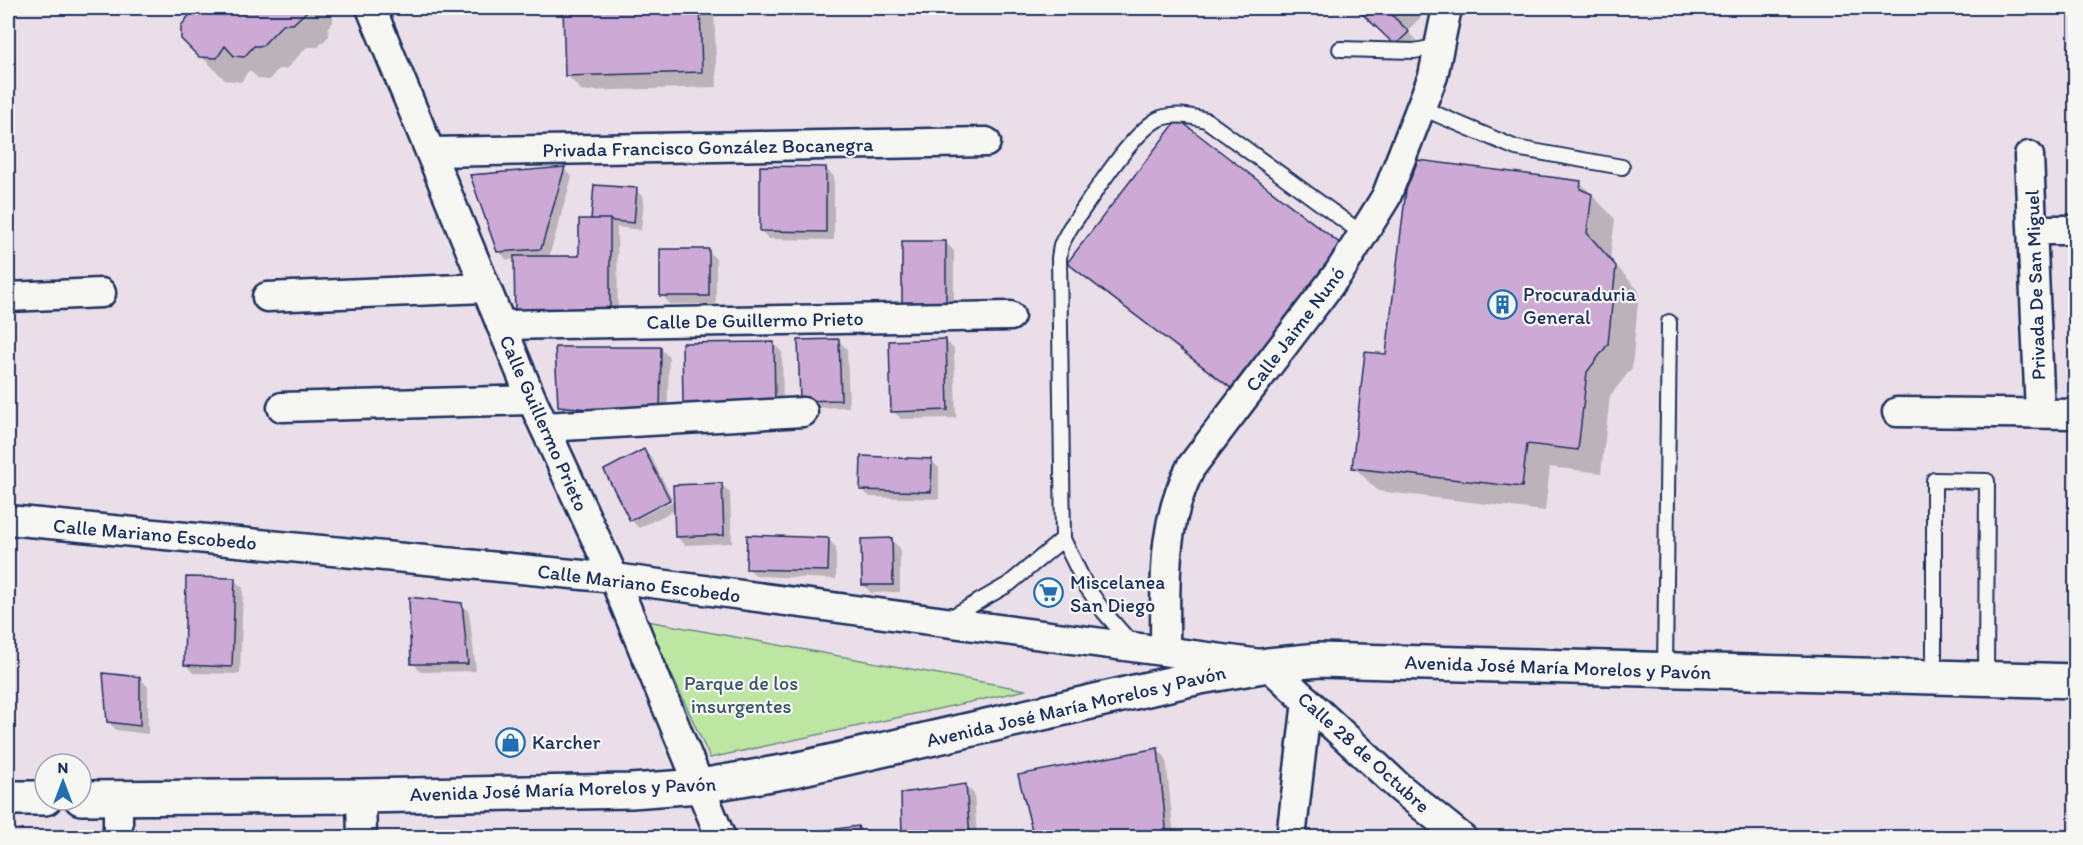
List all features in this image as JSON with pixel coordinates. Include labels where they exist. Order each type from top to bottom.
[{"type":"main road","name":"Avenida José María Morelos y Pavón","points":[[93,798],[631,791],[700,786],[794,770],[1188,680],[1268,665],[1330,660],[2076,681]]},
{"type":"main road","points":[[8,798],[33,798]]},
{"type":"street","name":"Calle Guillermo Prieto","points":[[372,8],[532,400],[614,578],[721,837]]},
{"type":"street","name":"Calle Jaime Nunó","points":[[1165,650],[1168,541],[1170,521],[1178,493],[1191,467],[1340,271],[1386,197],[1422,108],[1441,46],[1447,8]]},
{"type":"street","name":"Privada Francisco González Bocanegra","points":[[431,152],[986,142]]},
{"type":"street","name":"Privada De San Miguel","points":[[2029,156],[2040,413]]},
{"type":"street","points":[[2033,230],[2076,231]]},
{"type":"street","points":[[267,297],[485,288]]},
{"type":"street","points":[[8,297],[101,293]]},
{"type":"street","name":"Calle De Guillermo Prieto","points":[[501,325],[1010,315]]},
{"type":"street","points":[[282,407],[532,400]]},
{"type":"street","points":[[545,427],[803,412]]},
{"type":"street","points":[[1897,412],[2076,414]]},
{"type":"street","name":"Calle Mariano Escobedo","points":[[8,520],[614,578],[1268,665]]},
{"type":"street","name":"Calle 28 de Octubre","points":[[1268,665],[1399,788],[1462,837]]},
{"type":"street","points":[[1290,837],[1307,701]]},
{"type":"street","points":[[361,796],[362,837]]},
{"type":"street","points":[[118,798],[118,837]]},
{"type":"lane","points":[[1340,49],[1405,51],[1441,46]]},
{"type":"lane","points":[[1422,108],[1516,148],[1622,167]]},
{"type":"lane","points":[[1134,646],[1104,612],[1086,586],[1063,539],[1059,273],[1061,245],[1070,228],[1139,134],[1161,118],[1191,116],[1206,120],[1364,235]]},
{"type":"lane","points":[[1665,671],[1669,322]]},
{"type":"lane","points":[[1934,678],[1934,480],[1987,481],[1986,679]]},
{"type":"lane","points":[[944,621],[1009,584],[1063,539]]},
{"type":"green space","name":"Parque de los insurgentes","points":[[647,621],[1026,690],[710,758]]},
{"type":"building","points":[[183,8],[305,8],[306,12],[293,24],[283,24],[262,46],[254,46],[244,57],[234,56],[225,46],[217,58],[199,57],[181,39],[181,26],[190,14]]},
{"type":"building","points":[[563,8],[700,8],[702,72],[565,76]]},
{"type":"building","points":[[1356,8],[1399,8],[1392,15],[1409,32],[1395,45]]},
{"type":"building","points":[[1178,119],[1342,245],[1231,388],[1067,263]]},
{"type":"building","name":"Procuraduria General","points":[[1418,160],[1581,181],[1580,189],[1592,194],[1587,233],[1616,266],[1608,344],[1587,372],[1578,450],[1527,444],[1522,487],[1352,468],[1365,352],[1386,354],[1406,190]]},
{"type":"building","points":[[760,166],[826,167],[826,232],[760,231]]},
{"type":"building","points":[[565,167],[541,249],[497,252],[470,175]]},
{"type":"building","points":[[594,185],[637,188],[634,223],[591,219]]},
{"type":"building","points":[[579,219],[610,219],[610,319],[515,319],[514,256],[579,256]]},
{"type":"building","points":[[902,241],[946,241],[946,302],[902,303]]},
{"type":"building","points":[[660,249],[709,249],[709,296],[660,296]]},
{"type":"building","points":[[839,339],[841,400],[800,401],[798,340]]},
{"type":"building","points":[[946,339],[948,410],[891,412],[889,341]]},
{"type":"building","points":[[774,342],[775,404],[683,404],[682,343]]},
{"type":"building","points":[[555,347],[661,347],[660,416],[558,406]]},
{"type":"building","points":[[644,449],[670,500],[630,521],[604,470]]},
{"type":"building","points":[[861,456],[932,459],[931,492],[860,490]]},
{"type":"building","points":[[722,483],[724,535],[675,537],[673,485]]},
{"type":"building","points":[[747,535],[829,538],[828,571],[746,569]]},
{"type":"building","points":[[892,538],[893,585],[862,585],[861,539]]},
{"type":"building","points":[[186,577],[235,578],[232,667],[184,665]]},
{"type":"building","points":[[409,597],[462,603],[468,664],[411,664]]},
{"type":"building","points":[[103,673],[140,677],[140,726],[107,722]]},
{"type":"building","points":[[1158,748],[1167,838],[1034,838],[1018,775]]},
{"type":"building","points":[[966,784],[970,838],[902,838],[901,793]]},
{"type":"building","points":[[858,826],[862,838],[768,838]]},
{"type":"place","name":"Procuraduria General","points":[[1502,305]]},
{"type":"place","name":"Miscelanea San Diego","points":[[1049,593]]},
{"type":"place","name":"Karcher","points":[[511,742]]}]
